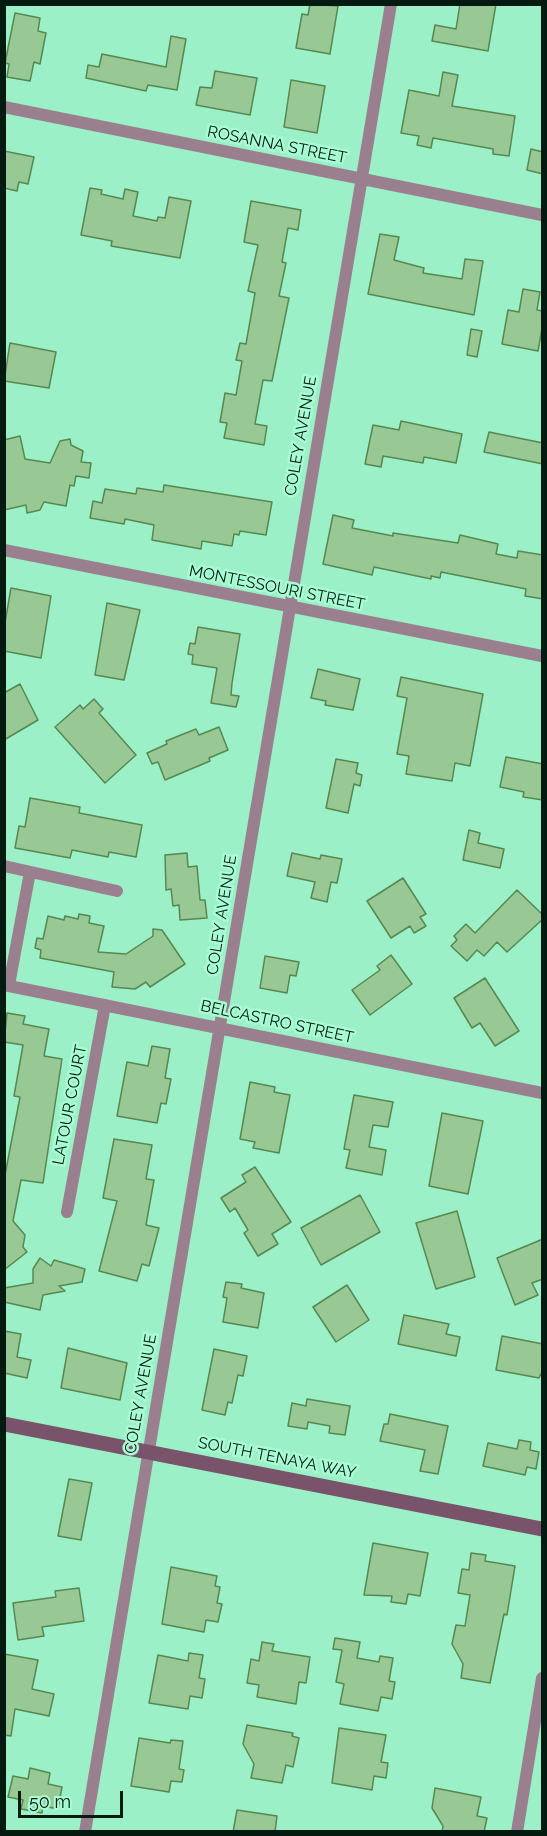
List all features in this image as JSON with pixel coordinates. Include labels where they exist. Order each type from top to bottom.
[{"type":"street","name":"COLEY AVENUE","points":[[85,1832],[288,608],[391,4]]},
{"type":"street","name":"ROSANNA STREET","points":[[4,107],[543,215]]},
{"type":"street","name":"MONTESSOURI STREET","points":[[4,550],[288,608],[543,656]]},
{"type":"street","points":[[4,866],[117,891]]},
{"type":"street","points":[[7,985],[30,872]]},
{"type":"street","name":"BELCASTRO STREET","points":[[7,985],[543,1093]]},
{"type":"street","name":"LATOUR COURT","points":[[67,1212],[105,1005]]},
{"type":"street","name":"SOUTH TENAYA WAY","points":[[4,1424],[543,1528]]},
{"type":"street","points":[[517,1832],[543,1678]]},
{"type":"building","points":[[310,4],[338,6],[330,54],[296,48],[302,14],[308,15]]},
{"type":"building","points":[[460,4],[496,4],[488,51],[432,41],[435,25],[456,29]]},
{"type":"building","points":[[15,13],[40,18],[38,31],[46,33],[40,64],[34,62],[30,81],[7,77],[9,64],[5,63]]},
{"type":"building","points":[[171,36],[186,39],[177,90],[148,85],[146,91],[86,78],[88,65],[99,67],[102,54],[166,67]]},
{"type":"building","points":[[215,71],[257,78],[250,115],[196,105],[200,87],[212,88]]},
{"type":"building","points":[[443,72],[458,75],[452,106],[515,116],[509,156],[493,154],[493,149],[433,138],[431,148],[417,145],[419,136],[401,133],[409,90],[439,96]]},
{"type":"building","points":[[291,80],[325,86],[317,133],[284,127]]},
{"type":"building","points":[[531,149],[543,152],[543,174],[527,170]]},
{"type":"building","points":[[4,151],[34,157],[28,184],[19,182],[17,191],[4,188]]},
{"type":"building","points":[[90,188],[102,190],[101,194],[123,199],[125,189],[138,192],[133,216],[157,221],[158,217],[165,218],[169,197],[191,201],[180,258],[111,246],[112,241],[81,235]]},
{"type":"building","points":[[251,201],[301,210],[298,230],[288,228],[282,262],[286,263],[279,296],[289,298],[272,381],[263,380],[255,424],[267,426],[264,445],[224,438],[227,423],[220,422],[225,393],[236,395],[242,361],[236,360],[240,343],[246,344],[255,293],[248,291],[258,245],[244,242]]},
{"type":"building","points":[[380,234],[399,237],[394,260],[424,268],[423,273],[462,279],[465,259],[483,261],[474,315],[368,294]]},
{"type":"building","points":[[523,289],[540,292],[537,310],[543,311],[543,323],[538,351],[502,344],[508,310],[519,312]]},
{"type":"building","points":[[471,329],[482,331],[477,357],[467,355]]},
{"type":"building","points":[[10,343],[56,352],[49,388],[4,381]]},
{"type":"building","points":[[401,421],[462,434],[456,463],[424,457],[423,463],[383,456],[381,467],[365,464],[373,425],[399,430]]},
{"type":"building","points":[[489,432],[543,443],[543,464],[484,452]]},
{"type":"building","points":[[20,436],[25,459],[50,463],[60,441],[70,439],[71,445],[83,451],[81,462],[91,463],[89,478],[76,476],[74,486],[70,485],[66,506],[44,502],[40,510],[27,513],[26,505],[4,510],[4,440]]},
{"type":"building","points":[[164,485],[272,502],[266,535],[240,531],[239,535],[234,534],[232,546],[202,541],[201,549],[152,540],[154,525],[125,519],[124,524],[90,518],[93,501],[102,503],[105,489],[136,494],[137,488],[163,492]]},
{"type":"building","points":[[333,515],[354,520],[352,528],[393,536],[393,533],[458,543],[460,535],[498,544],[496,554],[517,558],[518,551],[543,555],[543,599],[525,596],[526,589],[441,572],[440,578],[431,576],[431,579],[374,567],[372,575],[323,564]]},
{"type":"building","points":[[11,588],[51,596],[41,658],[4,651],[4,628]]},
{"type":"building","points":[[107,603],[140,610],[124,680],[95,675]]},
{"type":"building","points":[[198,627],[240,634],[231,695],[239,696],[236,707],[211,703],[217,668],[192,664],[193,655],[188,654],[190,643],[195,644]]},
{"type":"building","points":[[318,669],[360,679],[353,710],[325,705],[326,701],[311,698]]},
{"type":"building","points":[[401,677],[483,694],[470,766],[455,763],[452,781],[406,774],[409,756],[397,754],[407,698],[397,696]]},
{"type":"building","points":[[20,684],[38,720],[4,740],[4,693]]},
{"type":"building","points":[[94,699],[103,709],[99,713],[136,755],[105,783],[55,727],[80,705],[83,709]]},
{"type":"building","points":[[219,727],[228,750],[209,758],[210,761],[165,780],[158,762],[152,764],[147,753],[167,744],[166,741],[196,729],[199,735]]},
{"type":"building","points":[[506,757],[543,764],[543,800],[523,797],[524,792],[500,787]]},
{"type":"building","points":[[336,759],[358,763],[356,773],[362,775],[360,786],[354,784],[348,813],[326,808]]},
{"type":"building","points":[[30,798],[80,807],[79,813],[142,825],[136,857],[109,852],[108,857],[72,850],[70,858],[15,848],[19,826],[25,827]]},
{"type":"building","points":[[469,830],[480,833],[478,843],[504,849],[500,868],[463,860]]},
{"type":"building","points":[[187,853],[188,867],[197,866],[200,900],[205,900],[207,918],[180,920],[179,905],[173,906],[171,889],[166,890],[165,855]]},
{"type":"building","points":[[292,853],[320,859],[321,855],[342,859],[337,883],[331,882],[327,902],[311,898],[315,882],[287,876]]},
{"type":"building","points":[[403,878],[426,914],[420,917],[426,926],[414,933],[410,926],[391,938],[367,901]]},
{"type":"building","points":[[517,890],[543,915],[543,919],[507,952],[497,942],[484,956],[477,950],[467,961],[451,946],[457,940],[454,936],[466,924],[475,933]]},
{"type":"building","points":[[79,914],[90,916],[89,923],[104,926],[98,952],[126,954],[153,936],[153,929],[162,930],[185,964],[150,987],[146,982],[135,989],[112,987],[114,972],[40,958],[41,950],[35,948],[37,938],[43,939],[48,916],[64,920],[65,916],[78,919]]},
{"type":"building","points":[[391,955],[412,984],[370,1015],[352,990],[380,970],[377,966]]},
{"type":"building","points":[[265,956],[299,962],[296,976],[290,975],[287,993],[260,988]]},
{"type":"building","points":[[485,978],[519,1031],[495,1046],[480,1023],[472,1028],[454,998]]},
{"type":"building","points":[[7,1013],[25,1016],[23,1024],[49,1029],[44,1056],[62,1059],[43,1183],[21,1180],[13,1221],[25,1235],[23,1247],[27,1252],[4,1270],[4,1180],[20,1097],[14,1096],[23,1045],[4,1042]]},
{"type":"building","points":[[152,1046],[170,1049],[165,1078],[171,1079],[166,1104],[161,1103],[157,1123],[117,1116],[127,1062],[148,1066]]},
{"type":"building","points":[[250,1082],[275,1087],[274,1092],[290,1095],[279,1153],[253,1148],[255,1142],[240,1139]]},
{"type":"building","points":[[354,1095],[393,1102],[388,1127],[373,1125],[369,1147],[386,1150],[382,1175],[346,1168],[350,1150],[344,1149]]},
{"type":"building","points":[[442,1113],[483,1121],[468,1194],[429,1186]]},
{"type":"building","points":[[114,1139],[152,1145],[146,1179],[154,1180],[146,1225],[159,1228],[149,1266],[142,1264],[137,1281],[99,1271],[117,1201],[103,1198]]},
{"type":"building","points":[[255,1167],[291,1222],[272,1234],[278,1244],[258,1256],[244,1233],[248,1230],[235,1208],[230,1212],[221,1198],[246,1182],[242,1175]]},
{"type":"building","points":[[360,1195],[380,1232],[321,1265],[301,1228]]},
{"type":"building","points":[[457,1211],[475,1277],[436,1289],[416,1223]]},
{"type":"building","points":[[543,1239],[543,1279],[532,1283],[538,1295],[515,1305],[497,1258]]},
{"type":"building","points":[[40,1258],[51,1266],[54,1260],[85,1269],[82,1282],[59,1286],[65,1291],[43,1295],[40,1310],[4,1302],[4,1288],[33,1283],[33,1269]]},
{"type":"building","points":[[226,1282],[242,1284],[241,1288],[264,1293],[258,1328],[223,1322],[227,1298],[223,1297]]},
{"type":"building","points":[[347,1285],[369,1320],[336,1342],[313,1307]]},
{"type":"building","points":[[404,1315],[449,1324],[446,1334],[460,1337],[456,1356],[398,1344]]},
{"type":"building","points":[[4,1331],[21,1334],[17,1357],[31,1360],[27,1378],[4,1373]]},
{"type":"building","points":[[502,1336],[543,1344],[543,1370],[539,1378],[496,1370]]},
{"type":"building","points":[[68,1348],[127,1363],[120,1400],[61,1388]]},
{"type":"building","points":[[214,1349],[247,1356],[243,1376],[238,1375],[232,1403],[228,1402],[225,1415],[202,1410]]},
{"type":"building","points":[[307,1399],[350,1406],[345,1435],[329,1433],[330,1426],[308,1422],[307,1429],[288,1426],[292,1403],[306,1406]]},
{"type":"building","points":[[390,1414],[448,1426],[438,1474],[420,1471],[425,1450],[380,1441],[384,1424],[388,1424]]},
{"type":"building","points":[[519,1440],[531,1442],[530,1450],[539,1452],[536,1469],[527,1467],[525,1475],[483,1466],[488,1443],[517,1449]]},
{"type":"building","points":[[69,1479],[92,1483],[81,1540],[58,1536]]},
{"type":"building","points":[[373,1543],[428,1553],[420,1596],[408,1594],[406,1604],[391,1602],[392,1596],[364,1595]]},
{"type":"building","points":[[471,1553],[486,1555],[485,1561],[515,1566],[507,1615],[504,1614],[490,1683],[461,1678],[463,1664],[452,1644],[456,1625],[465,1626],[470,1595],[458,1593],[462,1569],[469,1570]]},
{"type":"building","points":[[171,1567],[217,1576],[215,1586],[220,1587],[217,1603],[222,1604],[218,1622],[206,1620],[204,1632],[162,1624]]},
{"type":"building","points":[[79,1588],[84,1621],[42,1627],[44,1636],[18,1640],[13,1603],[56,1597],[55,1591]]},
{"type":"building","points":[[335,1638],[360,1642],[357,1658],[379,1662],[380,1656],[393,1658],[389,1681],[395,1682],[392,1699],[381,1697],[378,1711],[340,1704],[344,1684],[336,1682],[342,1650],[333,1649]]},
{"type":"building","points":[[262,1642],[274,1644],[272,1651],[310,1657],[306,1683],[299,1682],[296,1704],[257,1697],[259,1685],[247,1683],[251,1659],[259,1661]]},
{"type":"building","points":[[189,1653],[203,1655],[199,1678],[205,1679],[202,1698],[190,1696],[188,1709],[149,1703],[158,1655],[188,1661]]},
{"type":"building","points":[[4,1654],[38,1660],[32,1689],[54,1694],[49,1716],[15,1709],[11,1736],[4,1735]]},
{"type":"building","points":[[247,1725],[293,1733],[292,1736],[299,1738],[293,1767],[286,1765],[282,1783],[251,1778],[254,1764],[243,1744]]},
{"type":"building","points":[[339,1728],[386,1735],[381,1762],[388,1763],[386,1778],[374,1776],[372,1790],[332,1783]]},
{"type":"building","points":[[139,1738],[170,1743],[171,1740],[183,1741],[179,1769],[184,1770],[182,1782],[171,1781],[169,1792],[131,1786]]},
{"type":"building","points":[[30,1768],[50,1773],[48,1784],[62,1787],[58,1809],[43,1806],[42,1813],[21,1809],[23,1800],[8,1797],[13,1776],[28,1779]]},
{"type":"building","points":[[435,1788],[481,1797],[477,1816],[487,1818],[484,1832],[442,1832],[443,1826],[432,1808]]},
{"type":"building","points":[[237,1810],[277,1816],[275,1832],[233,1832]]}]
